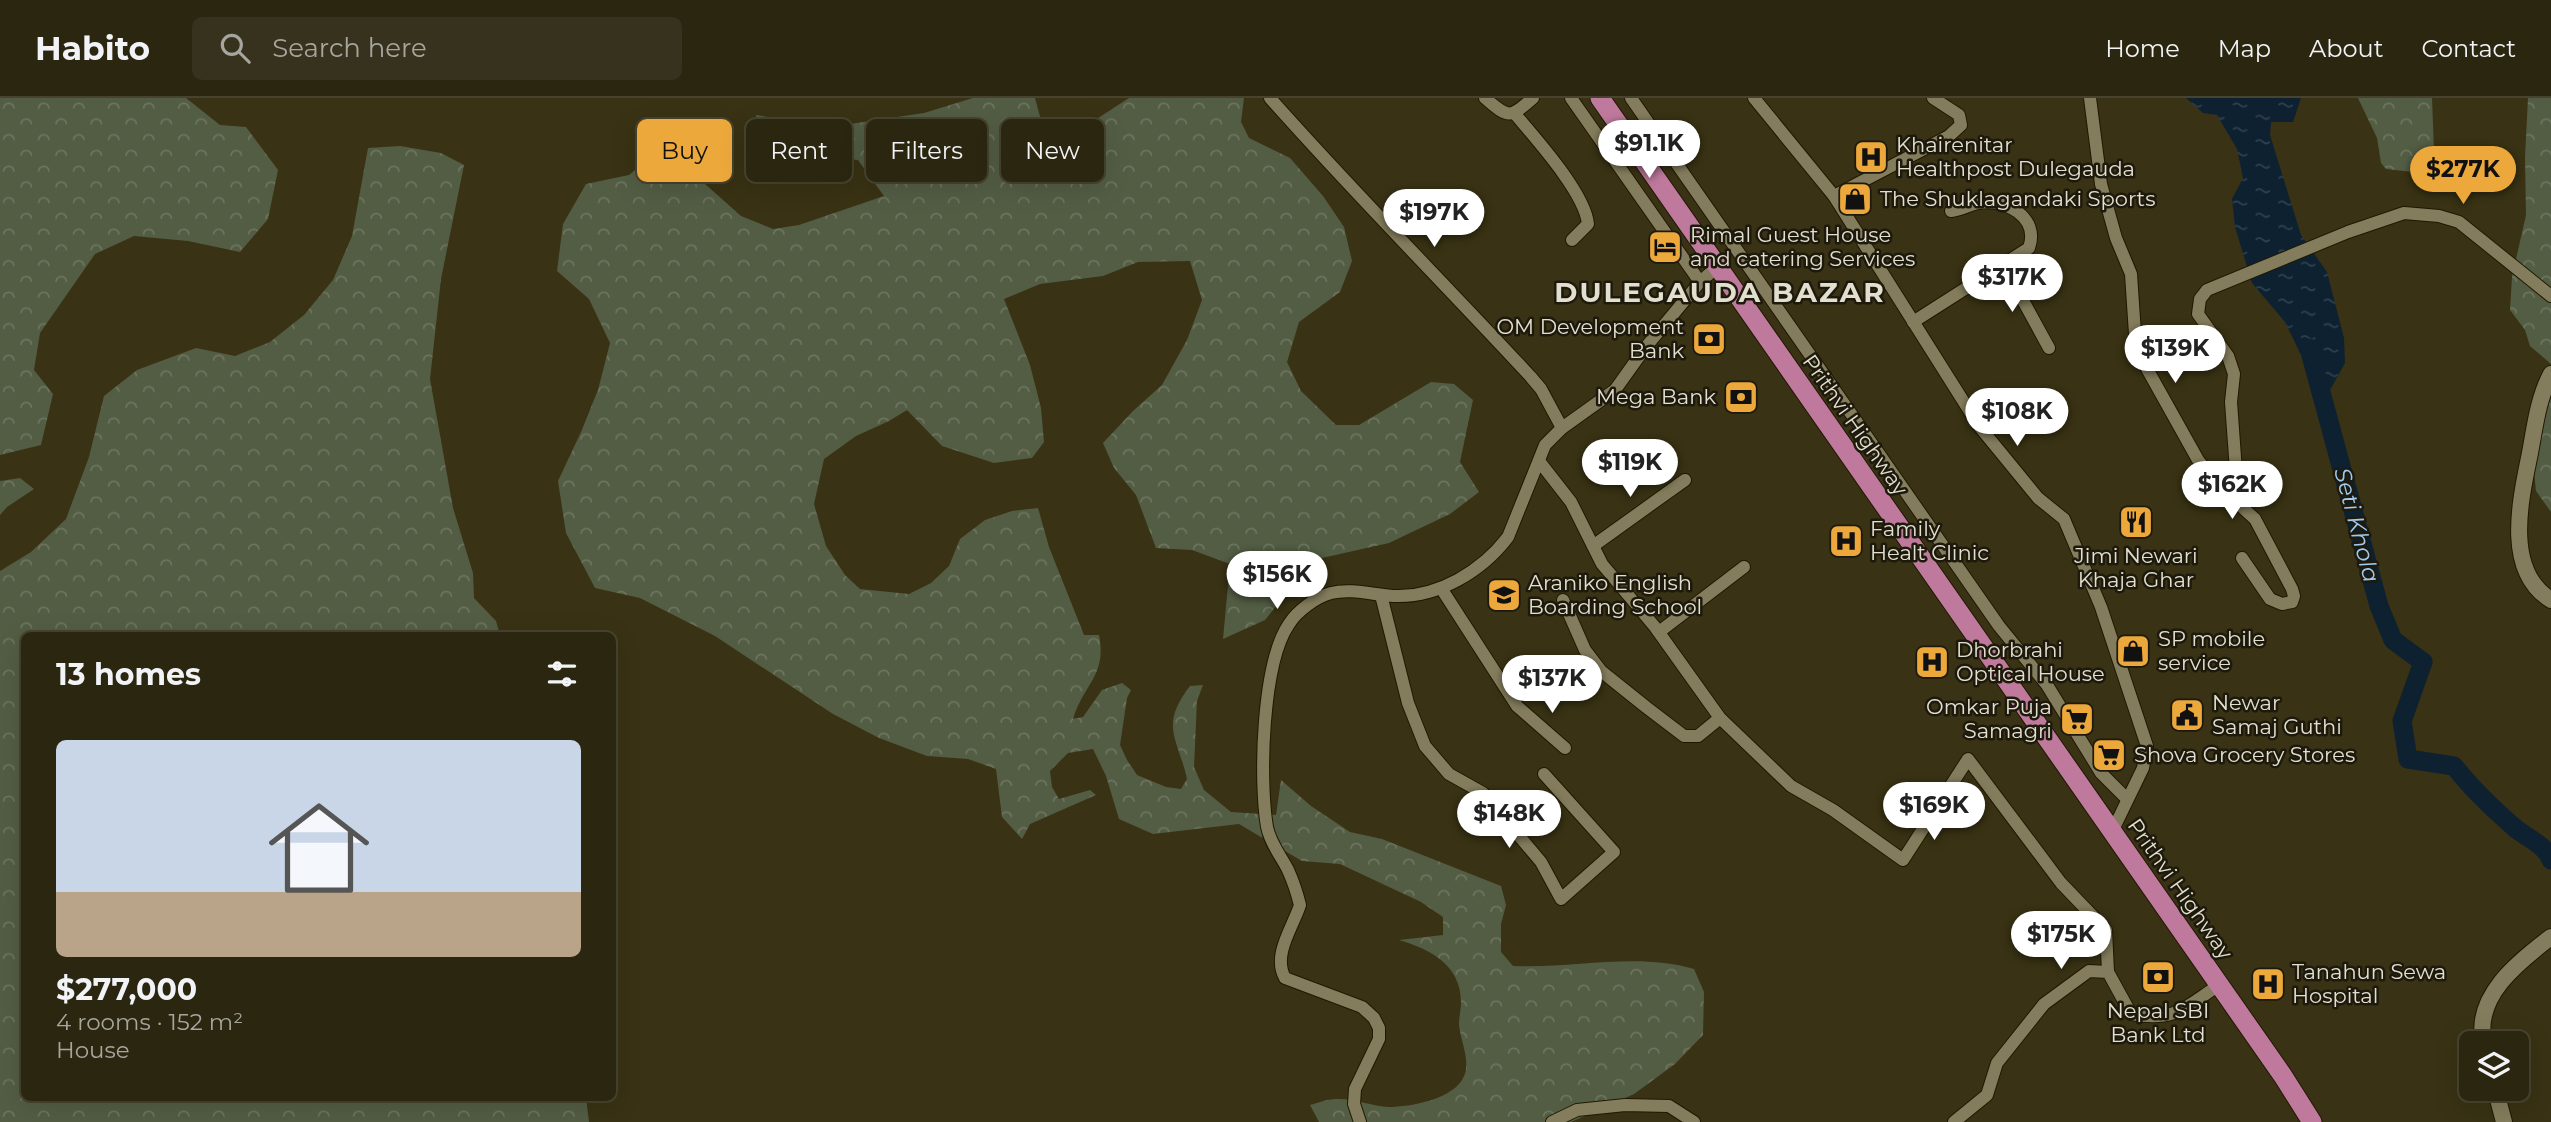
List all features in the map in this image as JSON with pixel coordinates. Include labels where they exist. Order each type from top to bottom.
[{"type":"highway","name":"Prithvi Highway","points":[[1600,98],[2283,1076],[2312,1122]]},
{"type":"street","points":[[1270,98],[1350,188],[1452,291],[1530,376],[1541,389],[1562,428]]},
{"type":"street","points":[[1485,98],[1508,115],[1515,114],[1533,98]]},
{"type":"street","points":[[1571,98],[1700,282]]},
{"type":"street","points":[[1631,98],[1999,626],[2047,685],[2101,773],[2127,799]]},
{"type":"street","points":[[1754,98],[1834,196],[1979,426],[2038,498],[2064,519],[2072,535],[2101,607],[2147,746],[2143,768],[2112,832]]},
{"type":"street","points":[[1834,196],[1949,136],[1961,125],[1959,115],[1933,98]]},
{"type":"street","points":[[2090,98],[2101,184],[2116,238],[2131,274],[2136,349],[2198,460],[2222,489],[2255,519],[2292,589],[2292,602],[2282,604],[2270,599],[2242,558]]},
{"type":"street","points":[[1515,114],[1587,211],[1588,224],[1572,240]]},
{"type":"street","points":[[1913,322],[2029,248],[2032,239],[2031,226],[2018,211],[2000,203],[1977,203],[1951,211]]},
{"type":"street","points":[[2222,489],[2235,471],[2231,402],[2234,374],[2228,356],[2198,314],[2200,299],[2207,290],[2348,232],[2404,213],[2439,216],[2459,222],[2551,296]]},
{"type":"street","points":[[2003,264],[2049,348]]},
{"type":"street","points":[[1360,1122],[1354,1104],[1356,1089],[1379,1039],[1379,1028],[1369,1012],[1362,1007],[1299,985],[1285,978],[1281,971],[1284,946],[1300,905],[1289,872],[1267,829],[1262,774],[1270,679],[1281,640],[1289,623],[1312,603],[1331,593],[1397,596],[1441,588],[1466,575],[1503,543],[1545,445],[1562,428],[1615,390],[1645,348],[1700,282],[1717,267]]},
{"type":"street","points":[[2551,374],[2540,400],[2519,519],[2521,549],[2527,572],[2535,585],[2551,600]]},
{"type":"street","points":[[1539,461],[1572,502],[1602,564],[1613,580],[1659,632],[1720,718],[1791,786],[1833,810],[1903,860],[1968,759],[2061,883],[2106,930],[2108,972],[2132,1014],[2157,1018],[2175,1013],[2219,985]]},
{"type":"street","points":[[1593,545],[1685,480]]},
{"type":"street","points":[[1659,632],[1744,567]]},
{"type":"street","points":[[1441,588],[1517,706],[1564,748]]},
{"type":"street","points":[[1381,595],[1408,703],[1425,746],[1449,774],[1483,793],[1541,862],[1561,899],[1614,852],[1544,774]]},
{"type":"street","points":[[1563,600],[1585,650],[1601,671],[1655,715],[1684,736],[1699,736],[1720,718]]},
{"type":"street","points":[[2482,1031],[2481,1023],[2487,1003],[2513,968],[2551,937]]},
{"type":"street","points":[[1954,1122],[1987,1095],[1997,1062],[2044,1004],[2089,971],[2108,972]]},
{"type":"street","points":[[2498,1101],[2504,1122]]},
{"type":"street","points":[[1552,1122],[1577,1110],[1625,1105],[1669,1105],[1694,1122]]},
{"type":"green space","points":[[0,98],[186,98],[220,125],[246,127],[278,170],[268,219],[240,252],[188,241],[134,236],[95,254],[40,333],[34,370],[53,394],[41,445],[0,455]]},
{"type":"green space","points":[[973,98],[1035,98],[1041,119],[1001,119],[1001,182],[1104,182],[1104,119],[1097,119],[1129,98],[1244,98],[1241,122],[1249,138],[1290,158],[1323,196],[1344,227],[1352,261],[1340,292],[1299,322],[1287,362],[1301,391],[1336,425],[1359,425],[1431,382],[1454,384],[1473,400],[1460,462],[1479,492],[1450,514],[1389,543],[1313,560],[1265,620],[1223,639],[1230,564],[1192,550],[1156,548],[1136,495],[1114,468],[1103,443],[1162,385],[1187,340],[1202,300],[1190,261],[1138,262],[1103,276],[1040,284],[1004,299],[1030,365],[1041,408],[1044,442],[1032,458],[994,463],[942,446],[907,410],[856,436],[824,459],[814,504],[826,546],[845,575],[860,589],[909,594],[931,583],[949,566],[960,539],[985,520],[1012,511],[1038,508],[1049,547],[1084,635],[1099,635],[1101,649],[1097,670],[1073,719],[1083,717],[1102,690],[1122,683],[1131,690],[1127,698],[1120,745],[1137,775],[1166,787],[1181,789],[1187,779],[1174,732],[1175,712],[1190,686],[1203,685],[1197,701],[1194,767],[1204,790],[1231,812],[1276,815],[1281,780],[1311,806],[1350,832],[1382,839],[1501,886],[1506,905],[1501,924],[1501,952],[1513,966],[1627,961],[1672,964],[1694,969],[1704,992],[1703,1035],[1675,1064],[1634,1094],[1571,1122],[1319,1122],[1310,1105],[1342,1099],[1389,1107],[1408,1105],[1442,1096],[1459,1084],[1464,1076],[1466,1057],[1459,1021],[1460,989],[1456,978],[1442,960],[1422,948],[1399,940],[1443,935],[1443,917],[1421,902],[1340,864],[1302,861],[1239,824],[1153,834],[1119,819],[1106,776],[1093,749],[1068,753],[1050,771],[1052,787],[1059,799],[1090,790],[1096,795],[1030,824],[1022,839],[1002,817],[996,769],[968,759],[927,756],[879,738],[833,714],[715,636],[640,598],[595,588],[566,533],[558,481],[598,390],[610,343],[589,299],[557,271],[563,224],[586,184],[629,175],[637,169],[637,182],[703,182],[741,216],[773,229],[799,225],[884,196],[874,182],[987,182],[987,119],[884,119],[924,113]]},
{"type":"green space","points":[[2358,98],[2432,98],[2434,152],[2422,173],[2386,169],[2381,163],[2377,138]]},
{"type":"green space","points":[[2528,98],[2551,98],[2551,364],[2530,346],[2525,330],[2510,310],[2512,277],[2526,215]]},
{"type":"green space","points":[[756,115],[781,119],[757,119]]},
{"type":"green space","points":[[866,122],[866,171],[858,160],[852,160],[852,124]]},
{"type":"green space","points":[[400,146],[441,153],[464,165],[441,279],[430,379],[453,508],[473,573],[474,598],[496,621],[499,632],[21,632],[21,1101],[586,1101],[589,1122],[0,1122],[0,571],[31,552],[66,519],[89,457],[104,396],[137,370],[196,348],[235,356],[270,342],[304,315],[333,280],[352,236],[368,148]]},
{"type":"green space","points":[[2551,377],[2551,512],[2536,491],[2532,450]]},
{"type":"green space","points":[[20,478],[34,489],[7,507],[0,515],[0,481]]},
{"type":"water","points":[[2186,98],[2301,98],[2293,122],[2271,122],[2270,135],[2301,235],[2327,272],[2344,338],[2345,363],[2324,401],[2316,372],[2300,353],[2285,322],[2252,283],[2235,227],[2232,199],[2243,178],[2237,149],[2217,115],[2203,113]]},
{"type":"waterway","name":"Seti Khola","points":[[2309,348],[2379,606],[2393,640],[2423,662],[2402,721],[2408,759],[2454,766],[2491,806],[2515,828],[2541,846],[2551,860]]},
{"type":"place","name":"Khairenitar Healthpost Dulegauda","points":[[1871,157]]},
{"type":"place","name":"The Shuklagandaki Sports","points":[[1855,199]]},
{"type":"place","name":"Rimal Guest House and catering Services","points":[[1665,247]]},
{"type":"place","name":"OM Development Bank","points":[[1709,339]]},
{"type":"place","name":"Mega Bank","points":[[1741,397]]},
{"type":"place","name":"Jimi Newari Khaja Ghar","points":[[2136,522]]},
{"type":"place","name":"Family Healt Clinic","points":[[1846,541]]},
{"type":"place","name":"Araniko English Boarding School","points":[[1504,595]]},
{"type":"place","name":"SP mobile service","points":[[2133,651]]},
{"type":"place","name":"Dhorbrahi Optical House","points":[[1932,662]]},
{"type":"place","name":"Newar Samaj Guthi","points":[[2187,715]]},
{"type":"place","name":"Omkar Puja Samagri","points":[[2077,719]]},
{"type":"place","name":"Shova Grocery Stores","points":[[2109,755]]},
{"type":"place","name":"Nepal SBI Bank Ltd","points":[[2158,977]]},
{"type":"place","name":"Tanahun Sewa Hospital","points":[[2268,984]]},
{"type":"district","name":"DULEGAUDA BAZAR","points":[[1720,292]]}]
